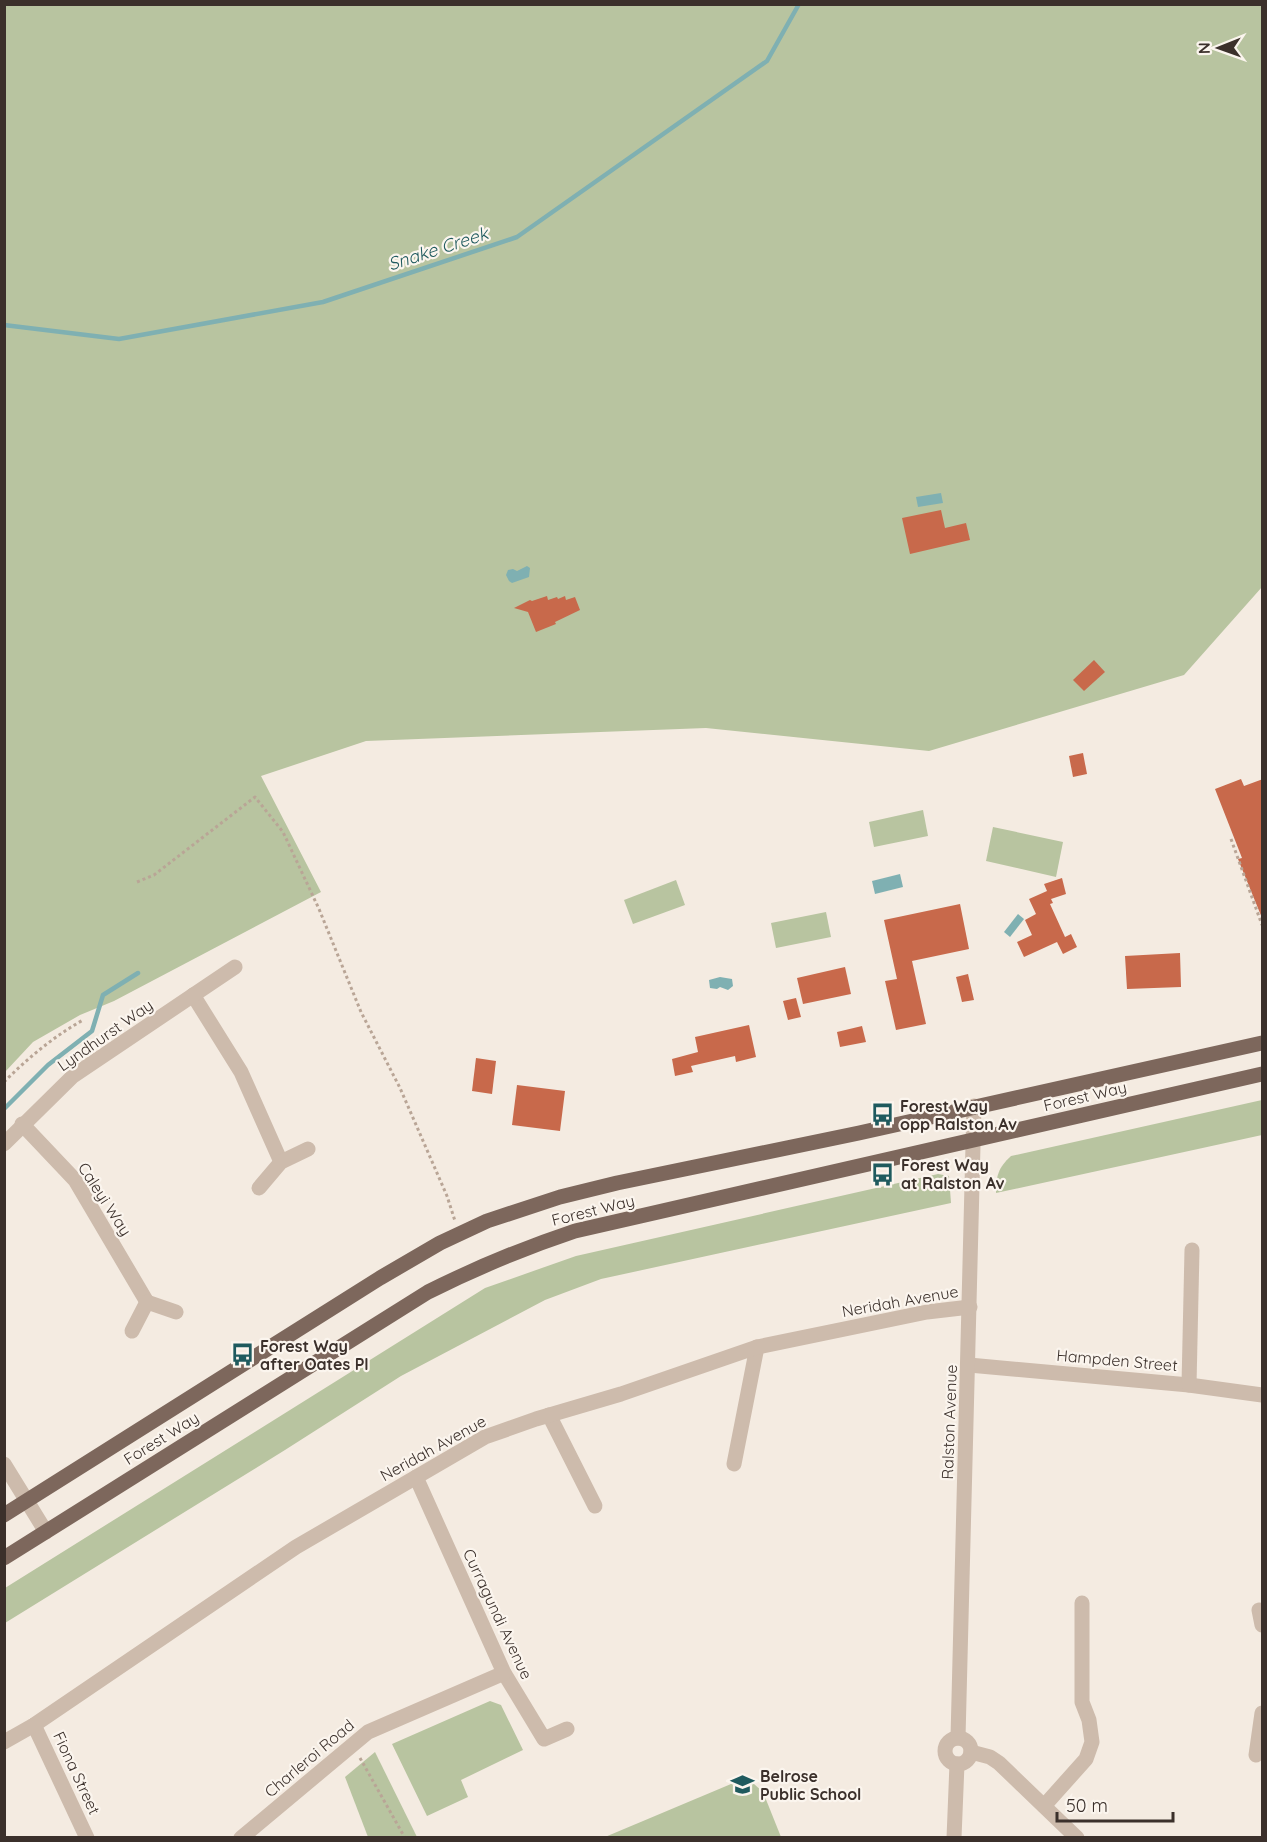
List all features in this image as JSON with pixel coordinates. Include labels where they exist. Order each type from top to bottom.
[{"type":"main road","name":"Forest Way","points":[[4,1515],[380,1278],[440,1243],[487,1221],[549,1200],[608,1185],[1263,1042]]},
{"type":"main road","name":"Forest Way","points":[[4,1558],[411,1303],[497,1258],[575,1231],[1263,1074]]},
{"type":"street","name":"Lyndhurst Way","points":[[4,1144],[22,1124],[73,1077],[235,967]]},
{"type":"street","points":[[193,995],[242,1072],[280,1161]]},
{"type":"street","name":"Ralston Avenue","points":[[954,1838],[957,1764],[950,1762],[945,1751],[950,1740],[958,1738],[975,1106]]},
{"type":"street","name":"Caleyi Way","points":[[22,1124],[75,1180],[147,1302]]},
{"type":"street","points":[[259,1188],[280,1161],[308,1149]]},
{"type":"street","points":[[1189,1385],[1192,1250]]},
{"type":"street","points":[[132,1331],[147,1302],[176,1312]]},
{"type":"street","name":"Neridah Avenue","points":[[4,1743],[297,1547],[485,1437],[621,1394],[757,1347],[927,1312],[970,1307]]},
{"type":"street","points":[[734,1464],[757,1347]]},
{"type":"street","name":"Hampden Street","points":[[969,1365],[1189,1385],[1263,1395]]},
{"type":"street","points":[[549,1415],[595,1506]]},
{"type":"street","points":[[4,1464],[46,1532]]},
{"type":"street","name":"Curragundi Avenue","points":[[416,1477],[504,1673],[544,1739],[567,1729]]},
{"type":"street","points":[[1044,1806],[1086,1759],[1092,1742],[1089,1720],[1082,1702],[1082,1603]]},
{"type":"street","name":"Charleroi Road","points":[[246,1836],[352,1744],[374,1729],[504,1673]]},
{"type":"street","points":[[1256,1755],[1263,1713]]},
{"type":"street","name":"Fiona Street","points":[[34,1725],[87,1838]]},
{"type":"street","points":[[957,1764],[967,1761],[971,1752],[966,1740],[958,1738]]},
{"type":"street","points":[[971,1752],[999,1763],[1077,1838]]},
{"type":"path","points":[[137,882],[154,875],[255,797],[283,832],[319,909],[361,1012],[400,1088],[447,1196],[458,1234]]},
{"type":"path","points":[[1231,839],[1263,926]]},
{"type":"path","points":[[4,1082],[29,1056],[83,1020]]},
{"type":"path","points":[[352,1744],[405,1838]]},
{"type":"green space","points":[[5,5],[1262,5],[1262,587],[1184,675],[929,751],[706,728],[366,741],[261,776],[321,892],[114,1001],[80,1015],[33,1042],[5,1072]]},
{"type":"green space","points":[[923,810],[928,836],[874,847],[869,822]]},
{"type":"green space","points":[[993,827],[1063,842],[1056,877],[986,861]]},
{"type":"green space","points":[[676,880],[685,905],[633,924],[624,900]]},
{"type":"green space","points":[[826,912],[831,937],[776,948],[771,923]]},
{"type":"green space","points":[[1262,1100],[1262,1135],[996,1193],[999,1173],[1003,1164],[1011,1156]]},
{"type":"green space","points":[[938,1174],[949,1176],[951,1203],[601,1279],[545,1300],[401,1376],[5,1623],[5,1588],[485,1288],[576,1256]]},
{"type":"green space","points":[[490,1701],[501,1705],[523,1750],[461,1780],[468,1797],[427,1816],[392,1744]]},
{"type":"green space","points":[[375,1752],[417,1837],[368,1837],[345,1777]]},
{"type":"green space","points":[[744,1782],[754,1784],[763,1792],[781,1837],[605,1837],[731,1784]]},
{"type":"water","points":[[941,493],[943,503],[918,507],[916,497]]},
{"type":"water","points":[[527,566],[530,568],[529,577],[512,583],[509,581],[506,575],[508,570],[517,571]]},
{"type":"water","points":[[900,874],[903,887],[875,894],[872,881]]},
{"type":"water","points":[[1018,914],[1024,919],[1010,937],[1004,932]]},
{"type":"water","points":[[720,977],[732,979],[733,986],[728,990],[720,987],[710,988],[709,980]]},
{"type":"building","points":[[941,510],[945,528],[966,523],[970,540],[910,554],[902,518]]},
{"type":"building","points":[[547,596],[548,600],[565,596],[566,600],[575,597],[580,610],[536,632],[528,612],[514,608],[530,600]]},
{"type":"building","points":[[1094,660],[1105,672],[1084,691],[1073,680]]},
{"type":"building","points":[[1083,753],[1087,774],[1073,777],[1069,756]]},
{"type":"building","points":[[1241,779],[1244,786],[1263,779],[1262,918],[1238,859],[1242,858],[1215,789]]},
{"type":"building","points":[[1062,878],[1066,894],[1051,899],[1053,903],[1050,904],[1065,937],[1071,934],[1077,947],[1063,954],[1057,942],[1024,957],[1017,942],[1032,935],[1025,920],[1036,914],[1029,899],[1047,891],[1044,884]]},
{"type":"building","points":[[960,904],[969,949],[912,961],[926,1024],[896,1030],[885,981],[897,979],[884,920]]},
{"type":"building","points":[[1180,953],[1181,987],[1127,989],[1125,956]]},
{"type":"building","points":[[845,967],[851,994],[803,1004],[797,978]]},
{"type":"building","points":[[968,974],[974,1000],[962,1002],[956,977]]},
{"type":"building","points":[[796,998],[801,1017],[788,1020],[783,1001]]},
{"type":"building","points":[[749,1025],[756,1057],[736,1062],[735,1056],[691,1066],[693,1072],[675,1076],[672,1059],[698,1052],[695,1037]]},
{"type":"building","points":[[862,1026],[866,1042],[840,1047],[837,1032]]},
{"type":"building","points":[[476,1058],[496,1061],[492,1094],[472,1091]]},
{"type":"building","points":[[517,1085],[565,1091],[560,1131],[512,1125]]},
{"type":"waterway","name":"Snake Creek","points":[[4,325],[119,339],[323,302],[517,237],[767,61],[799,4]]},
{"type":"waterway","points":[[4,1109],[48,1065],[92,1031],[103,995],[138,973]]},
{"type":"place","name":"Forest Way opp Ralston Av","points":[[882,1115]]},
{"type":"place","name":"Forest Way at Ralston Av","points":[[883,1174]]},
{"type":"place","name":"Forest Way after Oates Pl","points":[[242,1355]]},
{"type":"place","name":"Belrose Public School","points":[[742,1785]]}]
